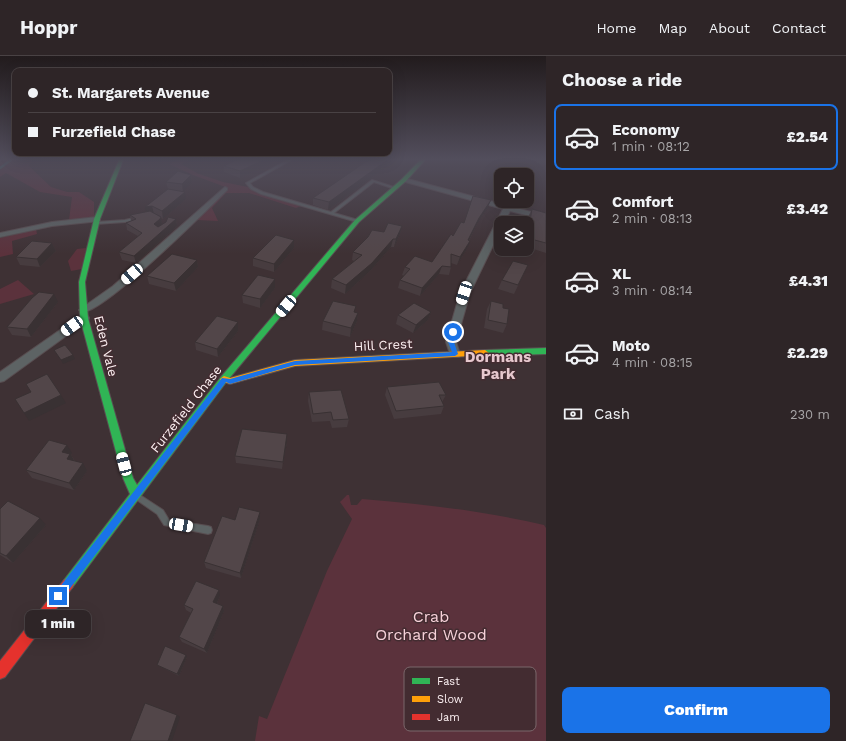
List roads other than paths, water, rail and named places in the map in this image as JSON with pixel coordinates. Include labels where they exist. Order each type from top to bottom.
[{"type":"street","name":"Eden Vale","points":[[109,190],[97,221],[82,282],[84,314],[128,478],[136,495]]},
{"type":"street","points":[[0,378],[98,304],[152,258],[225,190]]},
{"type":"street","name":"Furzefield Chase","points":[[0,672],[224,379],[357,221],[393,190]]},
{"type":"street","points":[[441,190],[494,204]]},
{"type":"street","points":[[455,354],[451,342],[464,293],[508,208],[546,218]]},
{"type":"street","points":[[0,236],[52,224],[97,221]]},
{"type":"street","name":"Hill Crest","points":[[224,379],[230,381],[295,363],[455,354],[546,351]]},
{"type":"lane","points":[[256,190],[357,221]]},
{"type":"lane","points":[[331,214],[362,190]]},
{"type":"lane","points":[[97,221],[125,221],[141,217]]},
{"type":"lane","points":[[136,495],[160,512],[167,523],[208,530]]},
{"type":"district","name":"Dormans Park","points":[[498,366]]},
{"type":"park label","name":"Crab Orchard Wood","points":[[431,625]]}]
